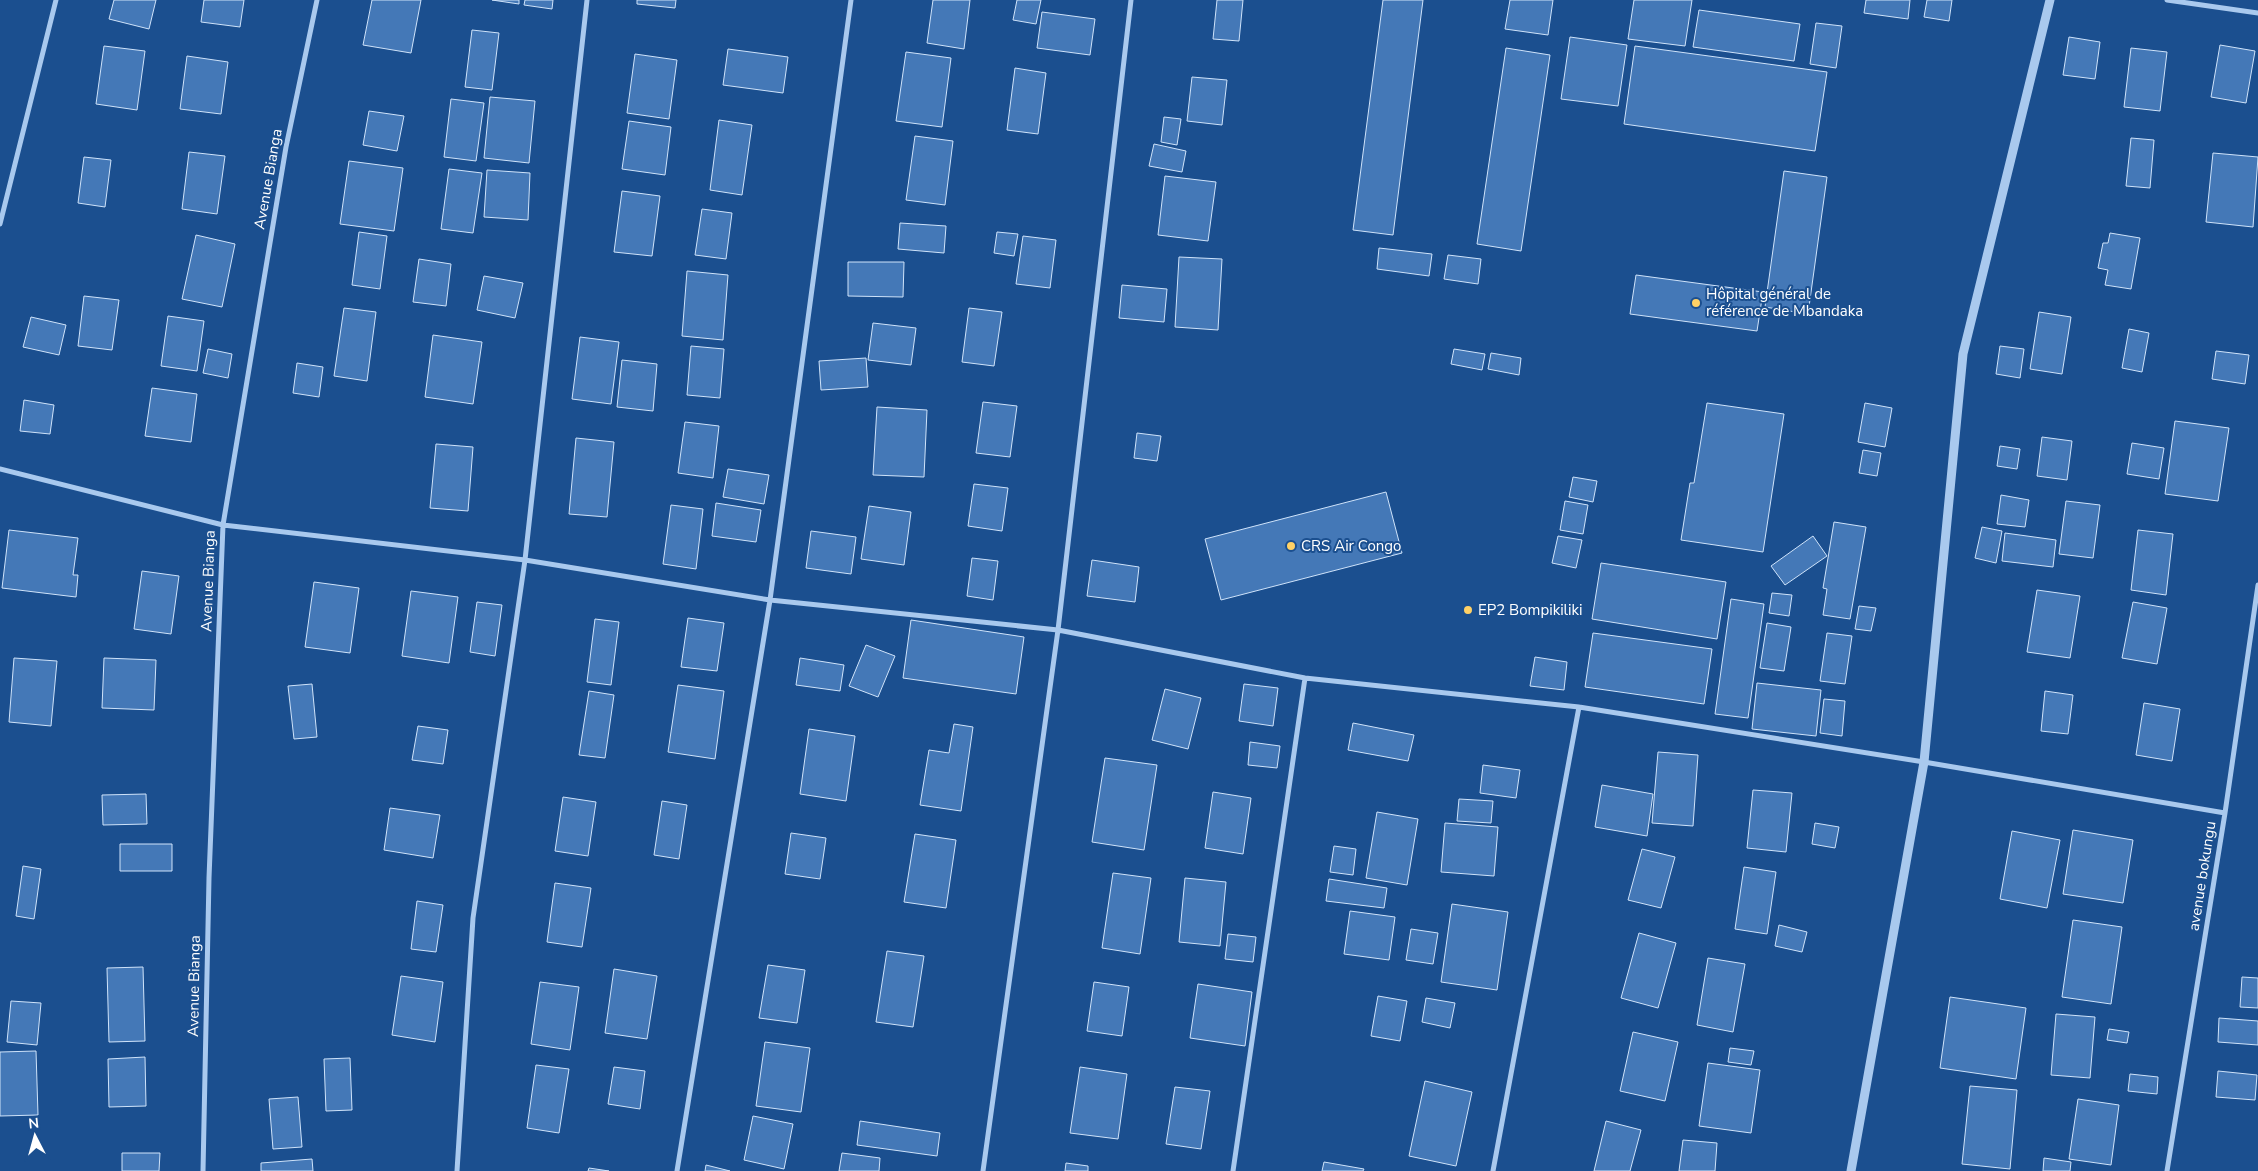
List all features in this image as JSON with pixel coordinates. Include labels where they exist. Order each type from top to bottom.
[{"type":"street","points":[[0,224],[56,0]]},
{"type":"street","name":"Avenue Bianga","points":[[203,1171],[208,878],[223,525],[286,148],[317,0]]},
{"type":"street","points":[[457,1171],[473,918],[525,560],[587,0]]},
{"type":"street","points":[[677,1171],[770,600],[851,0]]},
{"type":"street","points":[[983,1171],[1058,630],[1131,0]]},
{"type":"street","points":[[1851,1171],[1924,762],[1963,354],[2050,0]]},
{"type":"street","points":[[2167,0],[2258,13]]},
{"type":"street","points":[[0,469],[223,525],[525,560],[770,600],[1058,630],[1305,678],[1579,707],[1924,762],[2225,813]]},
{"type":"street","name":"avenue bokungu","points":[[2167,1171],[2225,813],[2258,585]]},
{"type":"street","points":[[1233,1171],[1305,678]]},
{"type":"street","points":[[1493,1171],[1579,707]]},
{"type":"building","points":[[114,0],[156,0],[149,29],[109,19]]},
{"type":"building","points":[[204,0],[244,0],[240,27],[201,22]]},
{"type":"building","points":[[372,0],[421,0],[411,53],[363,45]]},
{"type":"building","points":[[492,0],[519,0],[519,4]]},
{"type":"building","points":[[525,0],[553,0],[552,9],[524,5]]},
{"type":"building","points":[[637,0],[676,0],[675,8],[637,4]]},
{"type":"building","points":[[933,0],[970,0],[964,49],[927,43]]},
{"type":"building","points":[[1017,0],[1041,0],[1036,24],[1013,20]]},
{"type":"building","points":[[1217,0],[1243,0],[1239,41],[1213,39]]},
{"type":"building","points":[[1383,0],[1423,0],[1393,235],[1353,230]]},
{"type":"building","points":[[1510,0],[1553,0],[1548,35],[1505,29]]},
{"type":"building","points":[[1634,0],[1692,0],[1685,46],[1628,39]]},
{"type":"building","points":[[1866,0],[1910,0],[1908,19],[1864,13]]},
{"type":"building","points":[[1927,0],[1952,0],[1949,21],[1924,17]]},
{"type":"building","points":[[1699,10],[1800,24],[1794,61],[1693,47]]},
{"type":"building","points":[[1042,12],[1095,19],[1090,55],[1037,48]]},
{"type":"building","points":[[1816,23],[1842,26],[1836,68],[1810,64]]},
{"type":"building","points":[[472,30],[499,33],[492,90],[465,87]]},
{"type":"building","points":[[1570,37],[1627,45],[1618,106],[1561,99]]},
{"type":"building","points":[[2069,37],[2100,42],[2095,79],[2063,75]]},
{"type":"building","points":[[2220,45],[2255,51],[2246,103],[2211,97]]},
{"type":"building","points":[[104,46],[145,51],[137,110],[96,104]]},
{"type":"building","points":[[1635,46],[1827,72],[1815,151],[1624,124]]},
{"type":"building","points":[[1506,48],[1550,55],[1521,251],[1477,244]]},
{"type":"building","points":[[2131,48],[2167,52],[2160,111],[2124,107]]},
{"type":"building","points":[[728,49],[788,57],[783,93],[723,85]]},
{"type":"building","points":[[906,52],[951,58],[942,127],[896,121]]},
{"type":"building","points":[[635,54],[677,60],[669,119],[627,113]]},
{"type":"building","points":[[187,56],[228,62],[221,114],[180,109]]},
{"type":"building","points":[[1015,68],[1046,73],[1038,134],[1007,130]]},
{"type":"building","points":[[1192,77],[1227,80],[1222,125],[1187,121]]},
{"type":"building","points":[[490,97],[535,101],[529,163],[484,158]]},
{"type":"building","points":[[451,99],[484,103],[476,161],[444,157]]},
{"type":"building","points":[[369,111],[404,116],[397,151],[363,145]]},
{"type":"building","points":[[1164,117],[1181,119],[1177,145],[1161,142]]},
{"type":"building","points":[[719,120],[752,125],[742,195],[710,190]]},
{"type":"building","points":[[629,121],[671,127],[665,175],[622,169]]},
{"type":"building","points":[[915,136],[953,141],[945,205],[906,200]]},
{"type":"building","points":[[2131,138],[2154,140],[2150,188],[2126,186]]},
{"type":"building","points":[[1154,144],[1186,151],[1182,172],[1149,166]]},
{"type":"building","points":[[189,152],[225,156],[217,214],[182,209]]},
{"type":"building","points":[[2213,153],[2258,157],[2253,227],[2206,222]]},
{"type":"building","points":[[84,157],[111,160],[105,207],[78,203]]},
{"type":"building","points":[[349,161],[403,168],[394,231],[340,224]]},
{"type":"building","points":[[449,169],[482,173],[473,233],[441,229]]},
{"type":"building","points":[[487,170],[530,173],[528,220],[484,217]]},
{"type":"building","points":[[1784,171],[1827,177],[1808,314],[1765,307]]},
{"type":"building","points":[[1165,176],[1216,182],[1208,241],[1158,235]]},
{"type":"building","points":[[622,191],[660,196],[652,256],[614,252]]},
{"type":"building","points":[[702,209],[732,213],[726,259],[695,255]]},
{"type":"building","points":[[900,223],[946,226],[944,253],[898,249]]},
{"type":"building","points":[[359,232],[387,236],[380,289],[352,285]]},
{"type":"building","points":[[997,232],[1018,234],[1014,256],[994,253]]},
{"type":"building","points":[[2110,233],[2140,238],[2131,289],[2105,285],[2108,270],[2098,268],[2103,243],[2108,243]]},
{"type":"building","points":[[196,235],[235,244],[222,307],[182,299]]},
{"type":"building","points":[[1023,236],[1056,240],[1050,288],[1016,284]]},
{"type":"building","points":[[1379,248],[1432,254],[1429,276],[1377,269]]},
{"type":"building","points":[[1448,255],[1481,259],[1478,284],[1444,279]]},
{"type":"building","points":[[1179,257],[1222,259],[1218,330],[1175,327]]},
{"type":"building","points":[[419,259],[451,264],[446,306],[413,302]]},
{"type":"building","points":[[848,262],[904,262],[903,297],[848,296]]},
{"type":"building","points":[[687,271],[728,275],[723,340],[682,336]]},
{"type":"building","name":"Hôpital général de référence de Mbandaka","points":[[1636,275],[1763,292],[1757,331],[1630,314]]},
{"type":"building","points":[[484,276],[523,283],[515,318],[477,310]]},
{"type":"building","points":[[1122,285],[1167,289],[1164,322],[1119,318]]},
{"type":"building","points":[[84,296],[119,300],[112,350],[78,346]]},
{"type":"building","points":[[344,308],[376,312],[367,381],[334,376]]},
{"type":"building","points":[[969,308],[1002,312],[994,366],[962,362]]},
{"type":"building","points":[[2039,312],[2071,317],[2062,374],[2030,369]]},
{"type":"building","points":[[168,316],[204,321],[197,371],[161,366]]},
{"type":"building","points":[[31,317],[66,325],[59,355],[23,347]]},
{"type":"building","points":[[873,323],[916,328],[911,365],[868,360]]},
{"type":"building","points":[[2129,329],[2149,333],[2142,372],[2122,368]]},
{"type":"building","points":[[433,335],[482,342],[473,404],[425,397]]},
{"type":"building","points":[[580,337],[619,342],[611,404],[572,399]]},
{"type":"building","points":[[691,346],[724,349],[720,398],[687,395]]},
{"type":"building","points":[[2000,346],[2024,349],[2020,378],[1996,374]]},
{"type":"building","points":[[208,349],[232,354],[228,378],[203,373]]},
{"type":"building","points":[[1454,349],[1485,354],[1482,370],[1451,364]]},
{"type":"building","points":[[2216,351],[2249,355],[2245,384],[2212,379]]},
{"type":"building","points":[[1491,353],[1521,358],[1519,375],[1488,369]]},
{"type":"building","points":[[866,358],[868,387],[821,390],[819,361]]},
{"type":"building","points":[[622,360],[657,364],[653,411],[617,407]]},
{"type":"building","points":[[297,363],[323,367],[319,397],[293,393]]},
{"type":"building","points":[[152,388],[197,394],[191,442],[145,436]]},
{"type":"building","points":[[24,400],[54,405],[50,434],[20,431]]},
{"type":"building","points":[[983,402],[1017,406],[1010,457],[976,453]]},
{"type":"building","points":[[1707,403],[1784,414],[1763,552],[1681,540],[1690,483],[1694,483]]},
{"type":"building","points":[[1865,403],[1892,408],[1885,447],[1858,442]]},
{"type":"building","points":[[877,407],[927,410],[924,477],[873,475]]},
{"type":"building","points":[[2175,421],[2229,428],[2218,501],[2165,494]]},
{"type":"building","points":[[685,422],[719,426],[713,478],[678,473]]},
{"type":"building","points":[[1137,433],[1161,436],[1157,461],[1134,458]]},
{"type":"building","points":[[2042,437],[2072,441],[2067,480],[2037,476]]},
{"type":"building","points":[[576,438],[614,442],[607,517],[569,514]]},
{"type":"building","points":[[2132,443],[2164,448],[2159,479],[2127,474]]},
{"type":"building","points":[[436,444],[473,447],[468,511],[430,508]]},
{"type":"building","points":[[2000,446],[2020,449],[2017,469],[1997,466]]},
{"type":"building","points":[[1863,450],[1881,453],[1877,476],[1859,473]]},
{"type":"building","points":[[728,469],[769,475],[764,504],[723,497]]},
{"type":"building","points":[[1573,477],[1597,481],[1593,502],[1569,497]]},
{"type":"building","points":[[974,484],[1008,488],[1002,531],[968,526]]},
{"type":"building","points":[[1386,492],[1402,553],[1221,600],[1205,539]]},
{"type":"building","points":[[2001,495],[2029,500],[2025,527],[1997,524]]},
{"type":"building","points":[[1565,501],[1588,505],[1583,534],[1560,530]]},
{"type":"building","points":[[2066,501],[2100,505],[2093,558],[2059,554]]},
{"type":"building","points":[[716,503],[761,510],[756,542],[712,536]]},
{"type":"building","points":[[671,505],[703,509],[696,569],[663,564]]},
{"type":"building","points":[[869,506],[911,512],[904,565],[861,559]]},
{"type":"building","points":[[1834,522],[1866,527],[1850,619],[1823,615],[1827,589],[1823,588]]},
{"type":"building","points":[[1982,527],[2002,531],[1996,563],[1975,558]]},
{"type":"building","points":[[9,530],[78,538],[73,575],[78,575],[76,597],[2,588]]},
{"type":"building","points":[[2138,530],[2173,534],[2166,595],[2131,590]]},
{"type":"building","points":[[811,531],[856,537],[851,574],[806,568]]},
{"type":"building","points":[[2005,533],[2056,540],[2053,567],[2002,561]]},
{"type":"building","points":[[1558,536],[1582,540],[1576,568],[1552,563]]},
{"type":"building","points":[[1813,536],[1827,556],[1785,585],[1771,566]]},
{"type":"building","points":[[972,558],[998,561],[993,600],[967,596]]},
{"type":"building","points":[[1092,560],[1139,567],[1135,602],[1087,596]]},
{"type":"building","points":[[1601,563],[1726,582],[1717,639],[1592,619]]},
{"type":"building","points":[[142,571],[179,576],[171,634],[134,629]]},
{"type":"building","points":[[314,582],[359,588],[350,653],[305,647]]},
{"type":"building","points":[[2037,590],[2080,596],[2070,658],[2027,652]]},
{"type":"building","points":[[411,591],[458,597],[449,663],[402,656]]},
{"type":"building","points":[[1772,593],[1792,595],[1789,616],[1769,613]]},
{"type":"building","points":[[1731,599],[1764,604],[1748,718],[1715,714]]},
{"type":"building","points":[[477,602],[502,605],[495,656],[470,652]]},
{"type":"building","points":[[2133,602],[2167,608],[2157,664],[2122,658]]},
{"type":"building","points":[[1859,606],[1876,608],[1871,631],[1855,629]]},
{"type":"building","points":[[688,618],[724,623],[717,671],[681,667]]},
{"type":"building","points":[[595,619],[619,622],[611,685],[587,682]]},
{"type":"building","points":[[911,620],[1024,637],[1016,694],[903,678]]},
{"type":"building","points":[[1767,623],[1791,627],[1784,671],[1760,668]]},
{"type":"building","points":[[1593,633],[1712,649],[1704,704],[1585,687]]},
{"type":"building","points":[[1827,633],[1852,636],[1845,684],[1820,681]]},
{"type":"building","points":[[866,645],[895,656],[878,697],[849,686]]},
{"type":"building","points":[[1535,657],[1567,662],[1564,690],[1530,686]]},
{"type":"building","points":[[14,658],[57,661],[51,726],[9,722]]},
{"type":"building","points":[[104,658],[156,660],[154,710],[102,708]]},
{"type":"building","points":[[800,658],[844,665],[840,691],[796,685]]},
{"type":"building","points":[[1757,683],[1821,690],[1816,736],[1752,729]]},
{"type":"building","points":[[312,684],[317,737],[294,739],[288,686]]},
{"type":"building","points":[[1244,684],[1278,688],[1273,726],[1239,721]]},
{"type":"building","points":[[678,685],[724,691],[715,759],[668,752]]},
{"type":"building","points":[[1165,689],[1201,698],[1188,749],[1152,740]]},
{"type":"building","points":[[589,691],[614,695],[605,758],[579,755]]},
{"type":"building","points":[[2045,691],[2073,695],[2068,734],[2041,731]]},
{"type":"building","points":[[1824,699],[1845,701],[1842,736],[1820,733]]},
{"type":"building","points":[[2144,703],[2180,709],[2172,761],[2136,755]]},
{"type":"building","points":[[1353,723],[1414,735],[1408,761],[1348,750]]},
{"type":"building","points":[[954,724],[973,727],[961,811],[920,805],[929,750],[949,753]]},
{"type":"building","points":[[418,726],[448,730],[443,764],[412,760]]},
{"type":"building","points":[[809,729],[855,736],[846,801],[800,794]]},
{"type":"building","points":[[1250,742],[1280,746],[1277,768],[1248,765]]},
{"type":"building","points":[[1658,752],[1698,755],[1693,826],[1652,823]]},
{"type":"building","points":[[1105,758],[1157,765],[1144,850],[1092,842]]},
{"type":"building","points":[[1483,765],[1520,770],[1516,798],[1480,793]]},
{"type":"building","points":[[1602,785],[1653,794],[1647,836],[1595,827]]},
{"type":"building","points":[[1753,790],[1792,793],[1786,852],[1747,848]]},
{"type":"building","points":[[1213,792],[1251,798],[1243,854],[1205,848]]},
{"type":"building","points":[[146,794],[147,824],[103,825],[102,795]]},
{"type":"building","points":[[563,797],[596,802],[588,856],[555,851]]},
{"type":"building","points":[[1459,799],[1493,801],[1491,823],[1457,821]]},
{"type":"building","points":[[662,801],[687,805],[679,859],[654,855]]},
{"type":"building","points":[[390,808],[440,815],[433,858],[384,850]]},
{"type":"building","points":[[1377,812],[1418,819],[1407,885],[1366,878]]},
{"type":"building","points":[[1445,823],[1498,827],[1494,876],[1441,872]]},
{"type":"building","points":[[1815,823],[1839,827],[1835,848],[1812,844]]},
{"type":"building","points":[[2073,830],[2133,840],[2123,903],[2063,894]]},
{"type":"building","points":[[2012,831],[2060,840],[2047,908],[2000,899]]},
{"type":"building","points":[[791,833],[826,838],[820,879],[785,874]]},
{"type":"building","points":[[915,834],[956,840],[946,908],[904,902]]},
{"type":"building","points":[[120,844],[172,844],[172,871],[120,871]]},
{"type":"building","points":[[1334,846],[1356,849],[1353,875],[1330,872]]},
{"type":"building","points":[[1642,849],[1675,857],[1661,908],[1628,900]]},
{"type":"building","points":[[23,866],[41,869],[34,919],[16,916]]},
{"type":"building","points":[[1744,867],[1776,872],[1767,934],[1735,929]]},
{"type":"building","points":[[1113,873],[1151,878],[1140,954],[1102,948]]},
{"type":"building","points":[[1185,878],[1226,882],[1220,946],[1179,942]]},
{"type":"building","points":[[1329,879],[1387,888],[1384,908],[1326,901]]},
{"type":"building","points":[[555,883],[591,888],[582,947],[547,942]]},
{"type":"building","points":[[417,901],[443,905],[436,952],[411,949]]},
{"type":"building","points":[[1452,904],[1508,912],[1497,990],[1441,982]]},
{"type":"building","points":[[1350,911],[1395,917],[1389,960],[1344,954]]},
{"type":"building","points":[[2073,920],[2122,927],[2111,1004],[2062,997]]},
{"type":"building","points":[[1779,925],[1807,932],[1802,952],[1775,946]]},
{"type":"building","points":[[1411,929],[1438,933],[1433,964],[1406,960]]},
{"type":"building","points":[[1639,933],[1676,943],[1658,1008],[1621,998]]},
{"type":"building","points":[[1228,934],[1256,937],[1253,962],[1225,959]]},
{"type":"building","points":[[887,951],[924,956],[913,1027],[876,1022]]},
{"type":"building","points":[[1708,958],[1745,964],[1733,1032],[1697,1025]]},
{"type":"building","points":[[768,965],[805,970],[797,1023],[759,1018]]},
{"type":"building","points":[[143,967],[145,1041],[109,1042],[107,968]]},
{"type":"building","points":[[614,969],[657,976],[647,1039],[605,1033]]},
{"type":"building","points":[[401,976],[443,982],[435,1042],[392,1035]]},
{"type":"building","points":[[2242,977],[2258,978],[2258,1008],[2240,1007]]},
{"type":"building","points":[[540,982],[579,987],[570,1050],[531,1044]]},
{"type":"building","points":[[1094,982],[1129,987],[1122,1036],[1087,1031]]},
{"type":"building","points":[[1198,984],[1252,992],[1245,1046],[1190,1038]]},
{"type":"building","points":[[1378,996],[1407,1001],[1400,1041],[1371,1036]]},
{"type":"building","points":[[1950,997],[2026,1008],[2016,1079],[1940,1068]]},
{"type":"building","points":[[1426,998],[1455,1003],[1450,1028],[1422,1022]]},
{"type":"building","points":[[11,1001],[41,1003],[37,1045],[7,1042]]},
{"type":"building","points":[[2056,1014],[2095,1017],[2090,1078],[2051,1075]]},
{"type":"building","points":[[2219,1018],[2258,1021],[2258,1045],[2218,1042]]},
{"type":"building","points":[[2109,1029],[2129,1032],[2127,1043],[2107,1040]]},
{"type":"building","points":[[1633,1032],[1678,1042],[1665,1101],[1620,1091]]},
{"type":"building","points":[[765,1042],[810,1048],[801,1112],[756,1106]]},
{"type":"building","points":[[1730,1048],[1754,1051],[1751,1065],[1728,1062]]},
{"type":"building","points":[[36,1051],[38,1115],[0,1116],[0,1052]]},
{"type":"building","points":[[145,1057],[146,1106],[109,1107],[108,1059]]},
{"type":"building","points":[[350,1058],[352,1110],[326,1111],[324,1059]]},
{"type":"building","points":[[1708,1063],[1760,1070],[1751,1133],[1699,1126]]},
{"type":"building","points":[[536,1065],[569,1069],[559,1133],[527,1128]]},
{"type":"building","points":[[614,1067],[645,1071],[640,1109],[608,1104]]},
{"type":"building","points":[[1080,1067],[1127,1074],[1118,1139],[1070,1133]]},
{"type":"building","points":[[2218,1071],[2257,1075],[2255,1100],[2216,1097]]},
{"type":"building","points":[[2130,1074],[2158,1077],[2157,1094],[2128,1091]]},
{"type":"building","points":[[1425,1081],[1472,1092],[1456,1166],[1409,1156]]},
{"type":"building","points":[[1970,1086],[2017,1090],[2010,1169],[1962,1164]]},
{"type":"building","points":[[1175,1087],[1210,1091],[1201,1149],[1166,1144]]},
{"type":"building","points":[[298,1097],[302,1147],[273,1149],[269,1099]]},
{"type":"building","points":[[2078,1099],[2119,1105],[2111,1165],[2069,1159]]},
{"type":"building","points":[[753,1116],[793,1124],[784,1169],[744,1160]]},
{"type":"building","points":[[860,1121],[940,1133],[937,1156],[857,1145]]},
{"type":"building","points":[[1606,1121],[1641,1130],[1630,1171],[1594,1171]]},
{"type":"building","points":[[1683,1140],[1717,1143],[1715,1171],[1679,1171]]},
{"type":"building","points":[[122,1153],[160,1153],[159,1171],[122,1171]]},
{"type":"building","points":[[842,1153],[880,1158],[879,1171],[839,1171]]},
{"type":"building","points":[[2044,1158],[2071,1162],[2070,1171],[2043,1171]]},
{"type":"building","points":[[312,1159],[313,1171],[261,1171],[261,1163]]},
{"type":"building","points":[[1324,1162],[1364,1169],[1363,1171],[1322,1171]]},
{"type":"building","points":[[1066,1163],[1088,1166],[1088,1171],[1065,1171]]},
{"type":"building","points":[[706,1165],[730,1171],[705,1171]]},
{"type":"building","points":[[589,1168],[609,1171],[588,1171]]},
{"type":"place","name":"Hôpital général de référence de Mbandaka","points":[[1696,303]]},
{"type":"place","name":"CRS Air Congo","points":[[1291,546]]},
{"type":"place","name":"EP2 Bompikiliki","points":[[1468,610]]}]
